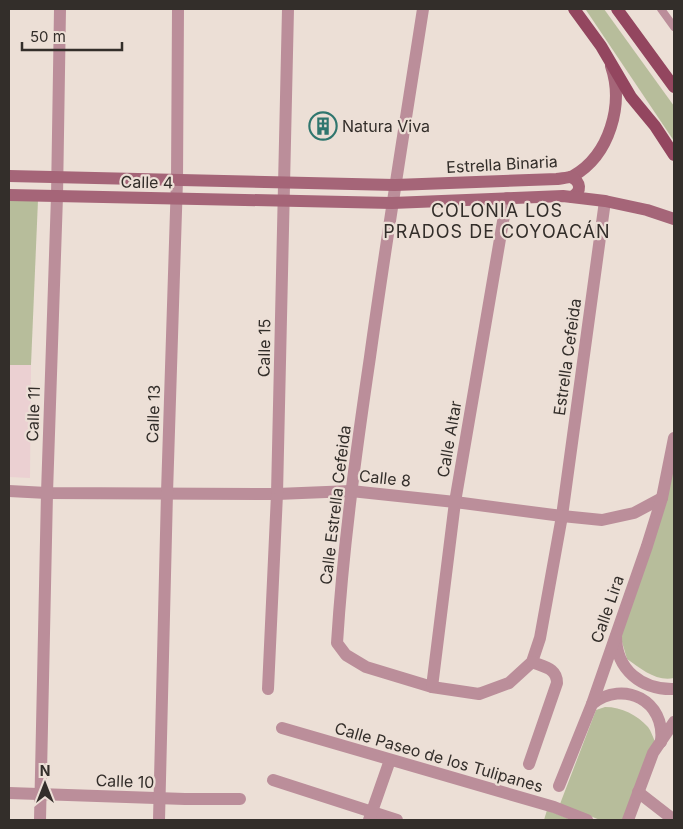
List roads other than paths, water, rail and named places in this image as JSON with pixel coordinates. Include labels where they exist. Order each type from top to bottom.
[{"type":"main road","points":[[574,9],[601,46],[631,97],[655,126],[674,155]]},
{"type":"main road","points":[[617,9],[674,87]]},
{"type":"street","name":"Calle 11","points":[[40,820],[47,493],[57,196],[60,9]]},
{"type":"street","name":"Calle 13","points":[[159,820],[177,180],[178,9]]},
{"type":"street","name":"Calle 15","points":[[268,689],[277,494],[288,9]]},
{"type":"street","name":"Calle Estrella Cefeida","points":[[423,9],[392,203],[351,491],[338,643],[346,655],[366,668],[432,687],[479,694],[508,683],[532,662]]},
{"type":"street","name":"Estrella Binaria","points":[[284,183],[395,185],[571,177],[600,150],[609,132],[614,112],[615,85],[608,58],[601,46]]},
{"type":"street","name":"Calle 4","points":[[9,176],[284,183]]},
{"type":"street","points":[[571,177],[580,186],[579,191],[572,198]]},
{"type":"street","name":"Calle 4","points":[[9,195],[284,201]]},
{"type":"street","name":"Estrella Binaria","points":[[284,201],[392,203],[563,196],[605,201],[647,210],[674,219]]},
{"type":"street","name":"Calle Altar","points":[[432,687],[455,502],[507,198]]},
{"type":"street","name":"Estrella Cefeida","points":[[562,516],[605,201]]},
{"type":"street","name":"Calle Lira","points":[[559,786],[592,704],[647,546],[662,498],[674,438]]},
{"type":"street","name":"Calle 8","points":[[9,491],[47,493],[277,494],[351,491],[602,520],[634,513],[662,498]]},
{"type":"street","points":[[529,764],[558,683],[554,671],[532,662],[540,638],[562,516]]},
{"type":"street","points":[[616,634],[616,643],[621,660],[632,675],[656,688],[674,689]]},
{"type":"street","points":[[592,704],[607,695],[616,693],[625,693],[642,699],[658,717],[662,734],[661,742]]},
{"type":"street","points":[[628,820],[653,753],[674,722]]},
{"type":"street","name":"Calle Paseo de los Tulipanes","points":[[282,728],[554,807],[587,820]]},
{"type":"street","points":[[370,816],[390,760]]},
{"type":"street","points":[[273,780],[370,816],[397,820]]},
{"type":"street","points":[[638,792],[674,820]]},
{"type":"street","name":"Calle 10","points":[[9,793],[240,799]]},
{"type":"lane","points":[[661,9],[674,27]]},
{"type":"place","name":"Natura Viva","points":[[323,126]]},
{"type":"district","name":"COLONIA LOS PRADOS DE COYOACÁN","points":[[497,220]]}]
